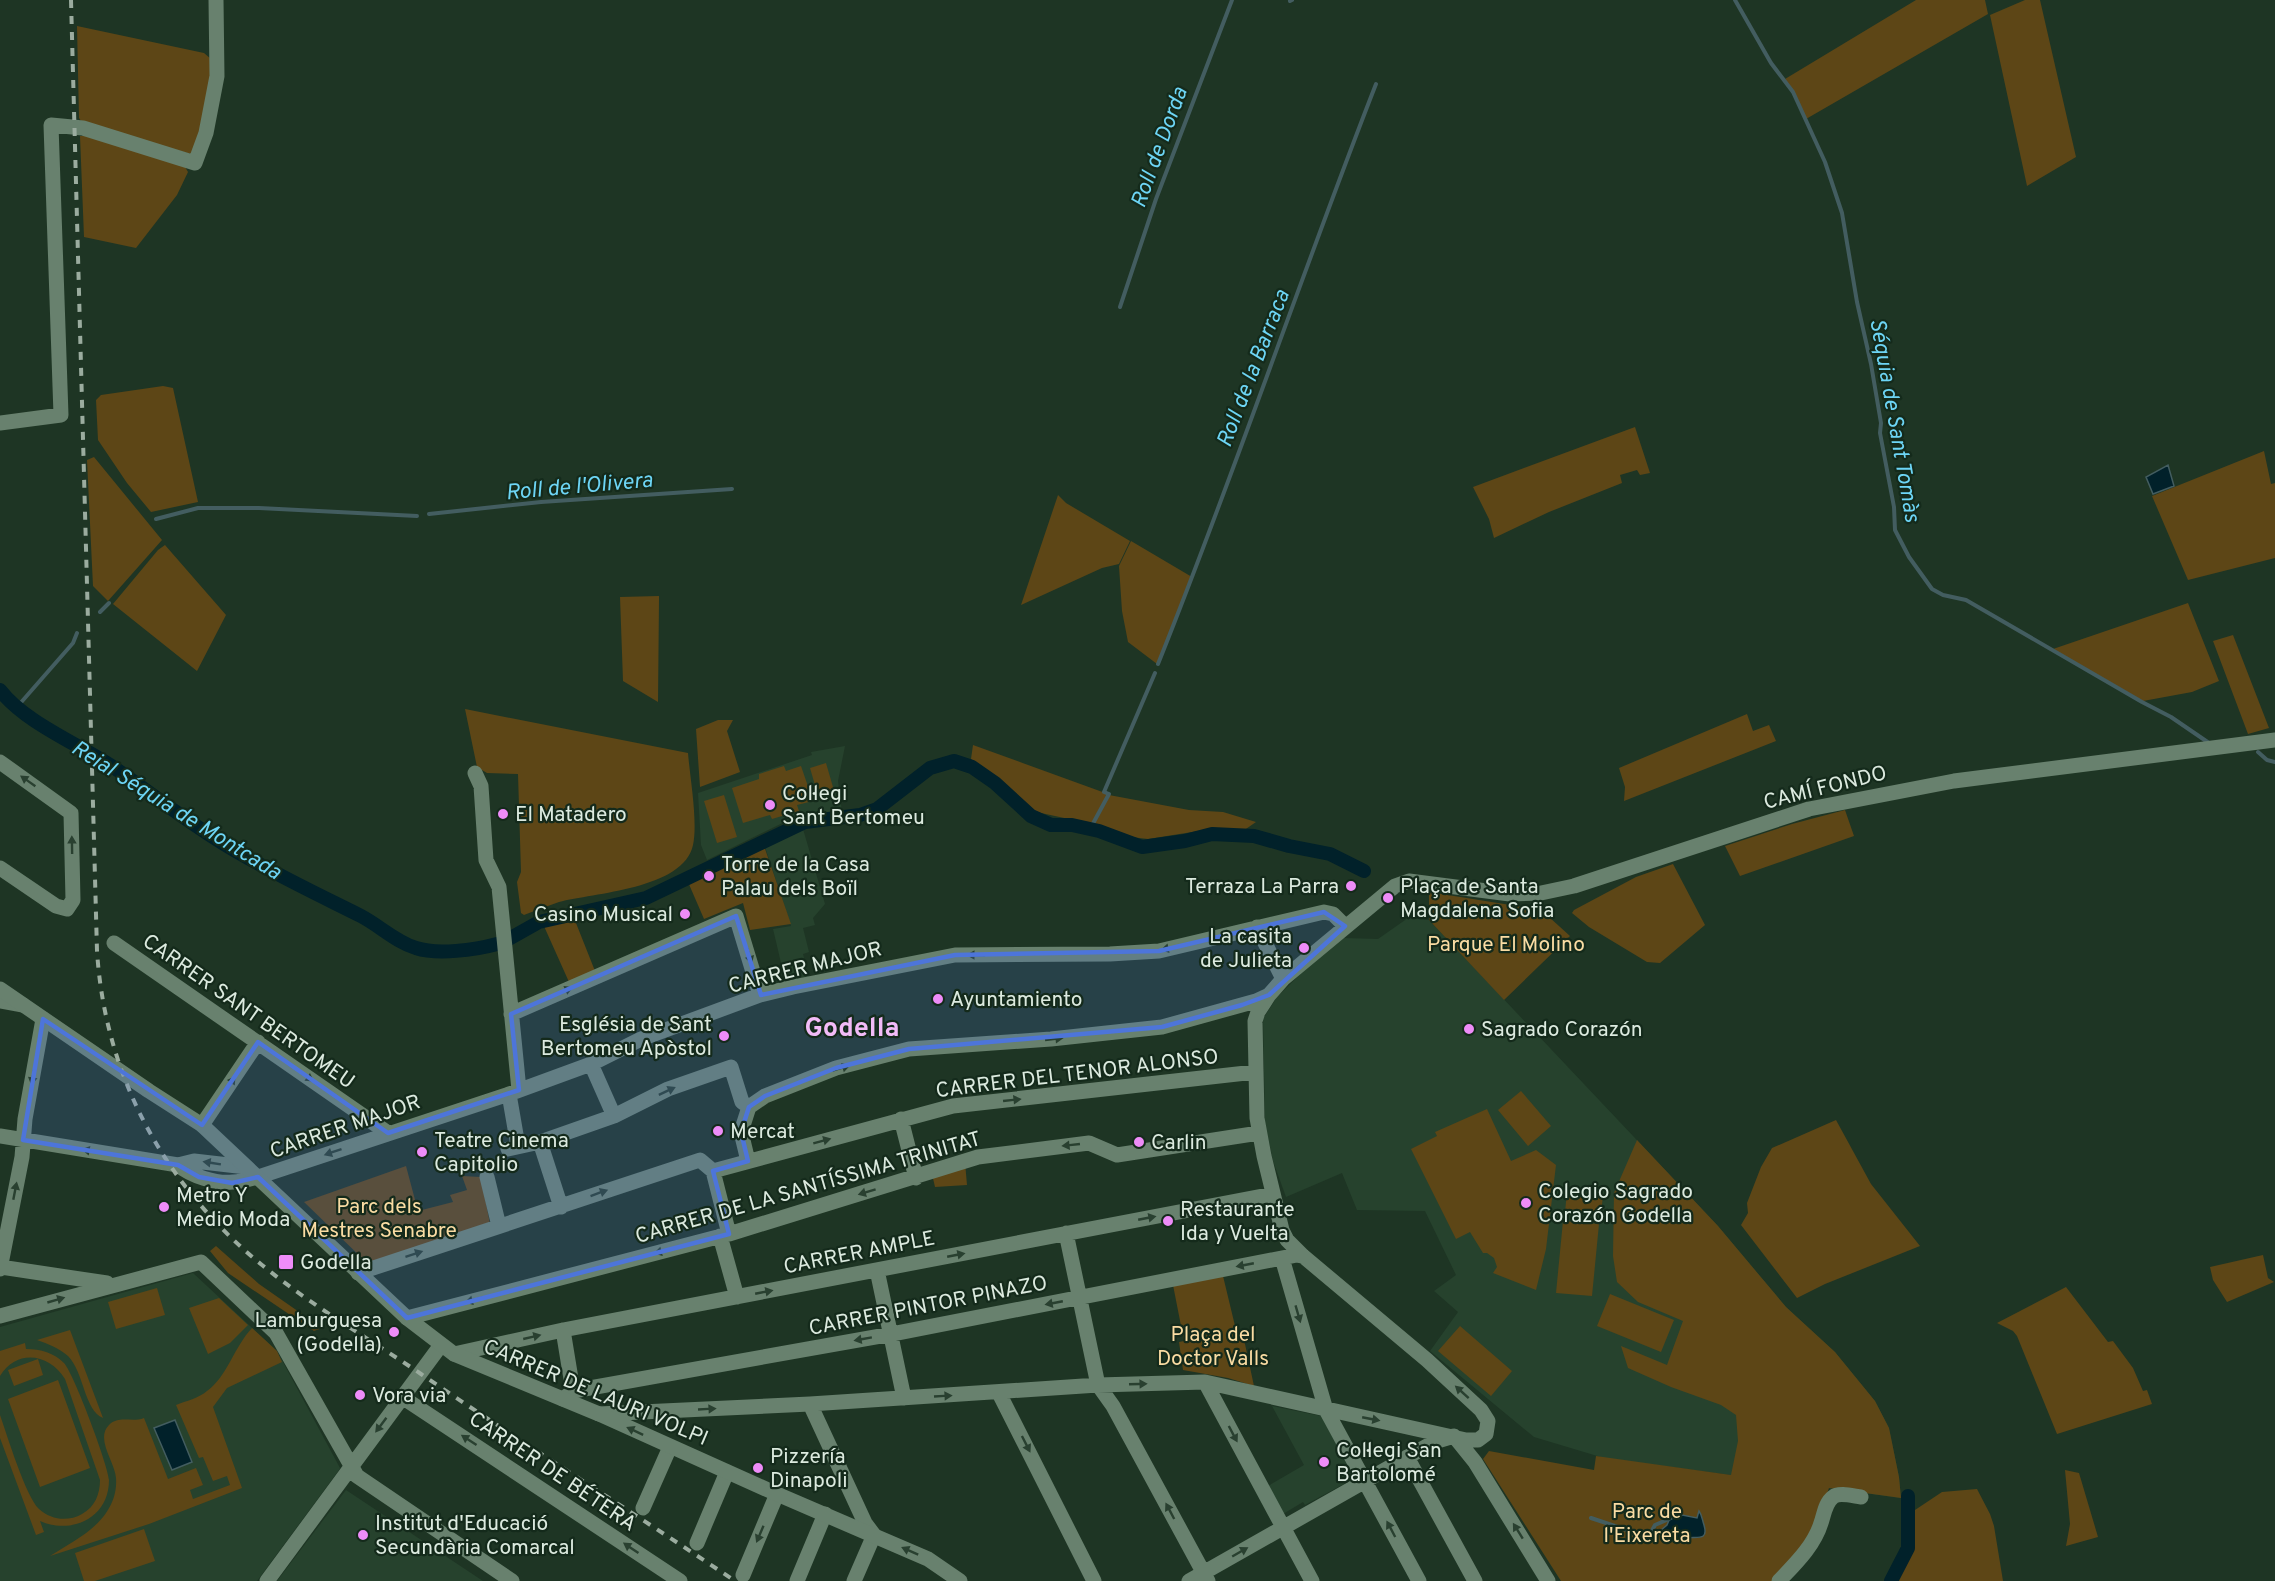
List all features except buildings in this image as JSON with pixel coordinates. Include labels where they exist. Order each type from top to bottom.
[{"type":"street","points":[[0,423],[61,415],[51,125],[83,128],[195,164],[206,133],[217,76],[216,0]]},
{"type":"street","name":"CAMÍ FONDO","points":[[1345,926],[1395,886],[1409,881],[1510,894],[1541,893],[1574,886],[1809,809],[1847,800],[1954,781],[2275,741]]},
{"type":"street","points":[[0,762],[56,800],[71,813],[73,897],[70,905],[67,909],[62,909],[0,868]]},
{"type":"street","points":[[475,773],[481,786],[486,860],[499,887],[511,1014],[514,1092],[513,1148],[540,1142],[614,1116],[668,1089],[731,1067],[742,1102],[749,1107]]},
{"type":"street","name":"CARRER MAJOR","points":[[252,1172],[388,1133],[514,1092],[591,1064],[641,1039],[760,995],[833,978],[955,955],[1110,954],[1159,951],[1324,912],[1336,916],[1345,926]]},
{"type":"street","points":[[511,1014],[736,916],[760,995]]},
{"type":"street","points":[[599,1414],[810,1404],[1098,1385],[1205,1382],[1474,1441],[1482,1438],[1486,1434],[1488,1421],[1481,1410],[1427,1360],[1287,1240],[1273,1194],[1258,1133],[1255,1021],[1269,995],[1283,979],[1345,926]]},
{"type":"street","points":[[1257,927],[1283,979]]},
{"type":"street","name":"CARRER SANT BERTOMEU","points":[[114,943],[388,1133]]},
{"type":"street","name":"CARRER DE LAURI VOLPI","points":[[0,989],[202,1125],[407,1318],[454,1354],[568,1395],[599,1414],[670,1447],[928,1559],[960,1581]]},
{"type":"street","points":[[748,1161],[741,1132],[749,1107],[765,1096],[836,1068],[909,1049],[1051,1039],[1162,1027],[1242,1005],[1269,995]]},
{"type":"street","points":[[0,1002],[23,1005]]},
{"type":"street","points":[[43,1019],[22,1157],[0,1268],[112,1284]]},
{"type":"street","points":[[202,1125],[258,1042]]},
{"type":"street","points":[[591,1064],[614,1116]]},
{"type":"street","name":"CARRER DEL TENOR ALONSO","points":[[713,1172],[953,1106],[1255,1072]]},
{"type":"street","points":[[901,1119],[916,1178]]},
{"type":"street","name":"CARRER DE LA SANTÍSSIMA TRINITAT","points":[[407,1318],[724,1235],[916,1178],[959,1161],[1089,1143],[1117,1155],[1258,1133]]},
{"type":"street","points":[[0,1136],[178,1166],[194,1161],[252,1172]]},
{"type":"street","points":[[540,1142],[561,1207]]},
{"type":"street","points":[[358,1273],[700,1160],[713,1172],[737,1297]]},
{"type":"street","points":[[488,1177],[499,1226]]},
{"type":"street","name":"CARRER AMPLE","points":[[454,1354],[563,1330],[1273,1194]]},
{"type":"street","points":[[1066,1233],[1098,1385],[1113,1406],[1206,1577]]},
{"type":"street","name":"CARRER PINTOR PINAZO","points":[[568,1395],[1079,1298],[1297,1254],[1303,1256]]},
{"type":"street","points":[[1282,1258],[1326,1410],[1419,1581]]},
{"type":"street","points":[[0,1316],[112,1284],[201,1262],[276,1333],[357,1476],[512,1581]]},
{"type":"street","points":[[877,1270],[904,1398]]},
{"type":"street","points":[[563,1330],[568,1395]]},
{"type":"street","points":[[267,1581],[441,1345]]},
{"type":"street","points":[[1205,1382],[1312,1581]]},
{"type":"street","points":[[999,1393],[1094,1581]]},
{"type":"street","name":"CARRER DE BÉTERA","points":[[402,1396],[680,1581]]},
{"type":"street","points":[[810,1404],[865,1522],[874,1535],[854,1581]]},
{"type":"street","points":[[1189,1581],[1206,1577],[1282,1527],[1439,1440],[1454,1436]]},
{"type":"street","points":[[1454,1436],[1475,1462],[1548,1581]]},
{"type":"street","points":[[643,1508],[670,1447]]},
{"type":"street","points":[[1407,1457],[1475,1581]]},
{"type":"street","points":[[697,1543],[727,1472]]},
{"type":"street","points":[[743,1575],[777,1494]]},
{"type":"street","points":[[1779,1581],[1805,1552],[1820,1526],[1826,1505],[1831,1498],[1837,1495],[1861,1497]]},
{"type":"street","points":[[797,1581],[825,1514]]},
{"type":"highlighted area","points":[[1324,912],[1345,926],[1269,995],[1242,1005],[1162,1027],[909,1049],[836,1068],[765,1096],[749,1107],[741,1132],[748,1161],[713,1171],[729,1234],[407,1318],[258,1177],[232,1183],[199,1177],[178,1165],[23,1140],[43,1019],[202,1125],[258,1042],[388,1133],[519,1090],[511,1014],[736,916],[761,995],[955,955],[1159,951]]},
{"type":"shaded area","name":"Col·legi Sant Bertomeu","points":[[845,746],[838,781],[842,812],[799,815],[707,860],[701,845],[698,793],[812,755],[811,752]]},
{"type":"shaded area","name":"Col·legi Sant Bertomeu","points":[[803,829],[825,904],[813,918],[815,925],[803,928],[809,952],[803,954],[809,978],[786,984],[773,929],[791,926],[764,844]]},
{"type":"shaded area","name":"Colegio Sagrado Corazón Godella","points":[[1408,918],[1429,920],[1718,1226],[1786,1307],[1835,1352],[1875,1401],[1889,1428],[1901,1498],[1604,1458],[1534,1437],[1430,1351],[1458,1312],[1434,1291],[1456,1275],[1425,1211],[1357,1210],[1342,1173],[1286,1197],[1273,1161],[1265,1123],[1263,1019],[1277,997],[1317,958],[1343,938],[1378,939]]},
{"type":"shaded area","points":[[193,1273],[277,1351],[340,1468],[339,1470],[257,1581],[0,1581],[0,1327]]},
{"type":"shaded area","name":"Col·legi San Bartolomé","points":[[1272,1406],[1321,1416],[1355,1478],[1283,1514],[1268,1486],[1304,1465]]},
{"type":"shaded area","name":"Institut d'Educació Secundària Comarcal","points":[[346,1490],[483,1581],[277,1581]]},
{"type":"green space","points":[[1916,0],[1985,0],[1988,14],[1806,119],[1785,79]]},
{"type":"green space","points":[[2025,0],[2040,0],[2076,157],[2027,186],[1990,15]]},
{"type":"green space","points":[[77,26],[204,53],[211,59],[211,84],[207,108],[191,154],[83,124],[79,118]]},
{"type":"green space","points":[[80,136],[87,136],[184,165],[188,172],[177,195],[136,248],[84,237]]},
{"type":"green space","points":[[163,386],[173,388],[198,502],[151,512],[127,483],[98,440],[96,400],[101,395]]},
{"type":"green space","points":[[1635,427],[1650,473],[1640,475],[1637,470],[1620,475],[1622,483],[1549,512],[1494,538],[1489,519],[1473,487]]},
{"type":"green space","points":[[2264,451],[2271,484],[2275,483],[2275,558],[2188,580],[2152,496]]},
{"type":"green space","points":[[94,457],[162,540],[108,601],[93,586],[87,460]]},
{"type":"green space","points":[[1058,495],[1066,503],[1130,541],[1119,564],[1102,568],[1021,605]]},
{"type":"green space","points":[[1131,541],[1192,577],[1157,664],[1128,642],[1122,611],[1119,566]]},
{"type":"green space","points":[[165,545],[226,615],[197,671],[113,604],[158,550]]},
{"type":"green space","points":[[659,596],[658,702],[623,681],[620,597]]},
{"type":"green space","points":[[2188,603],[2219,681],[2192,692],[2143,701],[2053,649]]},
{"type":"green space","points":[[2233,635],[2269,728],[2248,734],[2213,641]]},
{"type":"green space","points":[[465,709],[688,753],[695,824],[693,845],[686,860],[673,871],[656,880],[635,887],[559,902],[524,915],[521,913],[517,882],[521,872],[518,774],[487,773],[477,767]]},
{"type":"green space","points":[[1747,714],[1753,731],[1769,725],[1776,741],[1624,801],[1625,787],[1619,768]]},
{"type":"green space","points":[[718,720],[733,720],[727,731],[740,772],[700,787],[696,729]]},
{"type":"green space","points":[[973,745],[1108,794],[1092,824],[1041,813],[1030,809],[971,759]]},
{"type":"green space","points":[[826,763],[835,794],[819,799],[810,768]]},
{"type":"green space","points":[[784,766],[786,771],[801,766],[813,801],[797,805],[799,811],[772,819],[770,815],[743,823],[732,788],[759,779],[759,774]]},
{"type":"green space","points":[[724,795],[737,837],[717,843],[704,801]]},
{"type":"green space","points":[[1109,795],[1189,810],[1223,812],[1256,822],[1243,831],[1211,829],[1148,839],[1131,837],[1094,824]]},
{"type":"green space","points":[[1845,810],[1854,836],[1740,876],[1725,846],[1792,824]]},
{"type":"green space","points":[[763,843],[791,924],[750,930],[743,903],[704,919],[688,882]]},
{"type":"green space","points":[[1673,864],[1705,925],[1660,963],[1647,962],[1589,927],[1572,913],[1636,877]]},
{"type":"green space","name":"Parque El Molino","points":[[1429,892],[1535,909],[1538,907],[1570,936],[1504,1000],[1429,920]]},
{"type":"green space","points":[[574,918],[595,971],[569,982],[543,924]]},
{"type":"green space","points":[[1521,1091],[1551,1126],[1528,1146],[1498,1110]]},
{"type":"green space","points":[[1487,1109],[1511,1161],[1536,1150],[1556,1165],[1546,1249],[1536,1290],[1493,1273],[1497,1267],[1494,1258],[1483,1253],[1470,1232],[1456,1239],[1411,1149],[1437,1136],[1435,1132]]},
{"type":"green space","points":[[1836,1120],[1871,1184],[1920,1246],[1825,1284],[1797,1298],[1741,1225],[1748,1213],[1747,1203],[1761,1167],[1772,1148]]},
{"type":"green space","name":"Parc de l'Eixereta","points":[[1637,1140],[1718,1226],[1786,1307],[1835,1352],[1875,1401],[1889,1428],[1901,1498],[1829,1488],[1813,1528],[1801,1549],[1772,1581],[1561,1581],[1483,1459],[1489,1451],[1594,1470],[1596,1456],[1731,1475],[1738,1441],[1736,1415],[1721,1405],[1628,1368],[1621,1346],[1667,1365],[1683,1321],[1638,1302],[1617,1282],[1613,1256],[1614,1193]]},
{"type":"green space","points":[[965,1162],[967,1185],[935,1187],[932,1174]]},
{"type":"green space","name":"Parc dels Mestres Senabre","points":[[406,1166],[418,1211],[453,1202],[450,1195],[467,1190],[462,1176],[481,1177],[490,1224],[368,1264],[304,1202]]},
{"type":"green space","points":[[1567,1192],[1603,1195],[1601,1215],[1565,1212]]},
{"type":"green space","points":[[1563,1221],[1599,1224],[1592,1296],[1556,1293]]},
{"type":"green space","points":[[216,1246],[259,1284],[322,1328],[314,1331],[228,1273],[210,1251]]},
{"type":"green space","points":[[2263,1255],[2268,1278],[2274,1282],[2227,1302],[2213,1280],[2210,1267]]},
{"type":"green space","name":"Plaça del Doctor Valls","points":[[1223,1276],[1236,1330],[1242,1330],[1254,1386],[1228,1378],[1183,1370],[1179,1342],[1184,1341],[1173,1285]]},
{"type":"green space","points":[[2066,1287],[2108,1342],[2113,1341],[2133,1368],[2143,1391],[2147,1390],[2152,1404],[2057,1434],[2017,1336],[2013,1331],[1997,1323]]},
{"type":"green space","points":[[157,1288],[165,1315],[116,1329],[108,1302]]},
{"type":"green space","points":[[1610,1294],[1674,1320],[1661,1352],[1597,1326]]},
{"type":"green space","points":[[219,1298],[248,1325],[230,1343],[208,1354],[189,1308]]},
{"type":"green space","points":[[1460,1326],[1512,1371],[1491,1396],[1438,1351]]},
{"type":"green space","points":[[252,1328],[277,1351],[282,1362],[227,1388],[213,1407],[242,1488],[149,1524],[50,1556],[94,1526],[111,1505],[116,1478],[104,1437],[109,1425],[117,1420],[144,1418],[168,1479],[196,1468],[203,1485],[190,1490],[193,1499],[230,1485],[227,1476],[213,1481],[203,1457],[199,1458],[176,1405],[200,1396],[214,1385]]},
{"type":"green space","points":[[70,1330],[103,1418],[92,1407],[78,1371],[68,1356],[57,1348],[37,1340]]},
{"type":"green space","points":[[25,1343],[26,1349],[52,1354],[64,1363],[69,1371],[90,1420],[109,1480],[103,1504],[96,1513],[86,1520],[64,1526],[40,1521],[44,1532],[36,1535],[0,1438],[0,1415],[28,1492],[44,1513],[54,1518],[77,1517],[90,1508],[96,1500],[100,1480],[65,1379],[59,1371],[42,1360],[24,1358],[7,1367],[0,1376],[0,1351]]},
{"type":"green space","points":[[38,1359],[43,1375],[14,1386],[8,1370]]},
{"type":"green space","points":[[58,1380],[90,1468],[40,1487],[8,1399]]},
{"type":"green space","points":[[2065,1470],[2079,1473],[2098,1537],[2066,1546],[2070,1524]]},
{"type":"green space","points":[[1977,1489],[1994,1526],[2003,1581],[1896,1581],[1913,1547],[1912,1512],[1942,1492]]},
{"type":"green space","points":[[144,1529],[155,1561],[95,1581],[84,1581],[75,1553]]},
{"type":"water","points":[[2168,465],[2174,486],[2153,494],[2146,477]]},
{"type":"water","points":[[175,1420],[192,1462],[172,1470],[154,1428]]},
{"type":"water","points":[[1699,1511],[1705,1530],[1703,1536],[1671,1541],[1662,1538],[1660,1531],[1667,1525],[1672,1513],[1697,1518]]},
{"type":"waterway","name":"Roll de Dorda","points":[[1120,307],[1156,199],[1232,0]]},
{"type":"waterway","name":"Séquia de Sant Tomàs","points":[[1735,0],[1771,63],[1793,92],[1825,162],[1842,213],[1881,423],[1880,433],[1894,507],[1895,530],[1909,557],[1932,589],[1943,595],[1966,600],[2171,717],[2209,743]]},
{"type":"waterway","name":"Roll de la Barraca","points":[[1158,664],[1376,84]]},
{"type":"waterway","name":"Roll de l'Olivera","points":[[429,514],[541,502],[732,489]]},
{"type":"waterway","name":"Roll de l'Olivera","points":[[156,519],[198,508],[259,508],[417,516]]},
{"type":"waterway","points":[[100,612],[109,603]]},
{"type":"waterway","points":[[17,707],[73,643],[77,633]]},
{"type":"waterway","name":"Roll de la Barraca","points":[[1090,829],[1109,794],[1104,792],[1155,673]]},
{"type":"waterway","name":"Reial Séquia de Montcada","points":[[0,690],[11,702],[38,723],[116,769],[210,835],[275,873],[361,916],[402,942],[416,948],[434,951],[467,950],[497,944]]},
{"type":"waterway","name":"Séquia de Sant Tomàs","points":[[2258,752],[2267,760],[2275,762]]},
{"type":"waterway","name":"Reial Séquia de Montcada","points":[[507,940],[539,922],[646,898],[805,822],[860,815],[877,809],[930,768],[954,761],[972,767],[995,783],[1031,816],[1051,825],[1072,825],[1099,831],[1142,847],[1185,841],[1212,834],[1254,836],[1330,854],[1364,871]]},
{"type":"waterway","name":"Reial Séquia de Montcada","points":[[1891,1581],[1908,1548],[1908,1496]]},
{"type":"waterway","points":[[1591,1518],[1630,1531],[1640,1539]]},
{"type":"waterway","points":[[1649,1536],[1655,1525],[1671,1518]]},
{"type":"railway","points":[[71,0],[97,951],[102,997],[127,1085],[146,1126],[169,1164],[196,1200],[227,1234],[262,1265],[320,1308],[735,1581]]},
{"type":"place","name":"Col·legi Sant Bertomeu","points":[[770,805]]},
{"type":"place","name":"El Matadero","points":[[503,814]]},
{"type":"place","name":"Torre de la Casa Palau dels Boïl","points":[[709,876]]},
{"type":"place","name":"Terraza La Parra","points":[[1351,886]]},
{"type":"place","name":"Plaça de Santa Magdalena Sofia","points":[[1388,898]]},
{"type":"place","name":"Casino Musical","points":[[685,914]]},
{"type":"place","name":"La casita de Julieta","points":[[1304,948]]},
{"type":"place","name":"Ayuntamiento","points":[[938,999]]},
{"type":"place","name":"Sagrado Corazón","points":[[1469,1029]]},
{"type":"place","name":"Església de Sant Bertomeu Apòstol","points":[[724,1036]]},
{"type":"place","name":"Mercat","points":[[718,1131]]},
{"type":"place","name":"Carlin","points":[[1139,1142]]},
{"type":"place","name":"Teatre Cinema Capitolio","points":[[422,1152]]},
{"type":"place","name":"Colegio Sagrado Corazón Godella","points":[[1526,1203]]},
{"type":"place","name":"Metro Y Medio Moda","points":[[164,1207]]},
{"type":"place","name":"Restaurante Ida y Vuelta","points":[[1168,1221]]},
{"type":"place","name":"Godella","points":[[286,1262]]},
{"type":"place","name":"Lamburguesa (Godella)","points":[[394,1332]]},
{"type":"place","name":"Vora via","points":[[360,1395]]},
{"type":"place","name":"Col·legi San Bartolomé","points":[[1324,1462]]},
{"type":"place","name":"Pizzería Dinapoli","points":[[758,1468]]},
{"type":"place","name":"Institut d'Educació Secundària Comarcal","points":[[363,1535]]},
{"type":"district","name":"Godella","points":[[852,1027]]}]
